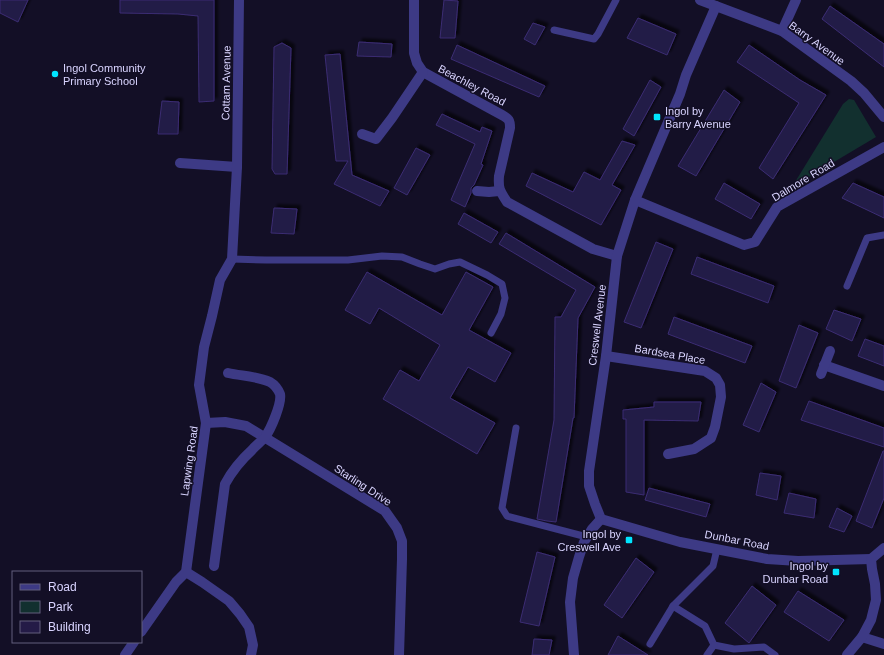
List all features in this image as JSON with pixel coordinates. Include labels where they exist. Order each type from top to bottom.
[{"type":"street","name":"Cottam Avenue","points":[[232,259],[237,167],[239,0]]},
{"type":"street","name":"Beachley Road","points":[[414,0],[414,53],[417,63],[423,72],[502,115],[510,122],[499,176],[499,191]]},
{"type":"street","name":"Barry Avenue","points":[[700,0],[782,31],[851,81],[864,93],[884,117]]},
{"type":"street","points":[[782,31],[796,0]]},
{"type":"street","name":"Creswell Avenue","points":[[602,519],[589,486],[589,471],[606,356],[617,256],[635,200],[716,6]]},
{"type":"street","name":"Beachley Road","points":[[362,134],[376,139],[423,72]]},
{"type":"street","name":"Dalmore Road","points":[[635,200],[744,245],[755,242],[776,207],[884,147]]},
{"type":"street","points":[[180,164],[237,167]]},
{"type":"street","points":[[477,191],[499,191],[507,202],[593,249],[617,256]]},
{"type":"street","name":"Lapwing Road","points":[[186,572],[206,423],[199,385],[204,347],[220,280],[232,259]]},
{"type":"street","points":[[830,351],[822,370],[884,386]]},
{"type":"street","name":"Bardsea Place","points":[[606,356],[706,372],[716,378],[720,386],[721,397],[711,438],[694,449],[668,454]]},
{"type":"street","points":[[214,566],[225,484],[236,466],[265,437],[277,414],[280,395],[276,386],[270,382],[259,378],[228,374]]},
{"type":"street","name":"Starling Drive","points":[[206,423],[225,422],[246,426],[385,511],[397,528],[402,542],[399,655]]},
{"type":"street","points":[[574,655],[570,602],[573,578],[584,542],[592,529],[602,519]]},
{"type":"street","name":"Dunbar Road","points":[[602,519],[680,542],[767,559],[798,561],[871,559]]},
{"type":"street","points":[[846,655],[862,637],[871,620],[876,600],[876,584],[871,559],[884,548]]},
{"type":"street","points":[[142,631],[176,582],[186,572],[229,600],[240,614],[249,627],[252,645],[251,655]]},
{"type":"street","points":[[862,637],[884,644]]},
{"type":"street","points":[[125,655],[133,643]]},
{"type":"lane","points":[[554,30],[594,39],[616,0]]},
{"type":"lane","points":[[847,286],[867,238],[884,235]]},
{"type":"lane","points":[[232,259],[348,260],[382,256],[402,258],[435,269],[460,262],[502,284],[505,298],[501,314],[491,333]]},
{"type":"lane","points":[[516,428],[502,508],[507,516],[587,537]]},
{"type":"lane","points":[[650,644],[673,606],[713,566],[717,549]]},
{"type":"lane","points":[[673,606],[705,626],[714,645]]},
{"type":"lane","points":[[707,655],[714,645]]},
{"type":"lane","points":[[714,645],[734,649],[764,647],[775,655]]},
{"type":"green space","points":[[849,99],[854,100],[876,137],[792,187],[843,104]]},
{"type":"building","points":[[0,0],[28,0],[18,22],[0,13]]},
{"type":"building","points":[[120,0],[214,0],[214,101],[199,102],[198,16],[178,14],[120,13]]},
{"type":"building","points":[[444,0],[458,1],[455,38],[440,38]]},
{"type":"building","points":[[830,6],[884,44],[884,67],[822,19]]},
{"type":"building","points":[[638,18],[676,34],[667,55],[627,38]]},
{"type":"building","points":[[533,23],[545,27],[535,45],[524,39]]},
{"type":"building","points":[[359,42],[392,44],[391,57],[357,56]]},
{"type":"building","points":[[282,43],[291,48],[287,174],[275,174],[272,169],[274,47]]},
{"type":"building","points":[[457,45],[545,86],[539,97],[451,59]]},
{"type":"building","points":[[749,45],[800,80],[826,95],[773,179],[759,168],[799,103],[737,62]]},
{"type":"building","points":[[340,54],[352,175],[389,191],[380,206],[334,184],[348,161],[336,161],[325,55]]},
{"type":"building","points":[[650,80],[661,87],[634,136],[623,129]]},
{"type":"building","points":[[724,90],[740,102],[696,176],[678,166]]},
{"type":"building","points":[[162,101],[179,102],[178,134],[158,134]]},
{"type":"building","points":[[442,114],[480,132],[482,127],[492,131],[481,164],[483,165],[474,185],[471,188],[471,193],[465,207],[451,200],[475,144],[436,125]]},
{"type":"building","points":[[622,141],[635,145],[612,185],[621,190],[601,225],[526,186],[532,173],[573,192],[584,172],[600,180]]},
{"type":"building","points":[[416,148],[430,155],[407,195],[394,188]]},
{"type":"building","points":[[724,183],[760,204],[751,219],[715,199]]},
{"type":"building","points":[[853,183],[884,197],[884,218],[842,198]]},
{"type":"building","points":[[274,208],[297,209],[294,234],[271,233]]},
{"type":"building","points":[[464,213],[498,232],[491,243],[458,224]]},
{"type":"building","points":[[506,233],[595,287],[578,318],[574,418],[556,522],[537,519],[554,420],[555,317],[561,317],[576,290],[499,244]]},
{"type":"building","points":[[656,242],[673,249],[641,328],[624,322]]},
{"type":"building","points":[[697,257],[774,286],[768,303],[691,274]]},
{"type":"building","points":[[367,272],[442,315],[466,272],[493,287],[469,330],[511,353],[495,382],[468,367],[450,398],[495,423],[477,454],[383,399],[400,370],[419,381],[440,345],[379,308],[370,324],[345,310]]},
{"type":"building","points":[[834,310],[861,319],[852,341],[826,329]]},
{"type":"building","points":[[674,317],[752,346],[745,363],[668,334]]},
{"type":"building","points":[[799,325],[818,333],[796,388],[779,381]]},
{"type":"building","points":[[865,339],[884,346],[884,366],[858,356]]},
{"type":"building","points":[[761,383],[776,392],[759,432],[743,425]]},
{"type":"building","points":[[809,401],[884,428],[884,447],[801,420]]},
{"type":"building","points":[[654,402],[701,402],[698,421],[644,420],[644,495],[626,492],[626,419],[623,419],[623,410],[654,407]]},
{"type":"building","points":[[883,451],[884,498],[872,528],[856,521]]},
{"type":"building","points":[[760,473],[781,476],[777,500],[756,495]]},
{"type":"building","points":[[649,488],[710,504],[706,517],[645,500]]},
{"type":"building","points":[[789,493],[816,499],[814,518],[784,513]]},
{"type":"building","points":[[837,508],[852,516],[844,532],[829,527]]},
{"type":"building","points":[[537,552],[555,557],[539,626],[520,622]]},
{"type":"building","points":[[636,558],[654,572],[622,618],[604,605]]},
{"type":"building","points":[[752,586],[776,605],[749,643],[725,623]]},
{"type":"building","points":[[798,591],[844,620],[829,641],[784,612]]},
{"type":"building","points":[[618,636],[648,655],[608,655]]},
{"type":"building","points":[[534,639],[552,640],[549,655],[532,655]]},
{"type":"place","name":"Ingol Community Primary School","points":[[55,74]]},
{"type":"place","name":"Ingol by Barry Avenue","points":[[657,117]]},
{"type":"place","name":"Ingol by Creswell Ave","points":[[629,540]]},
{"type":"place","name":"Ingol by Dunbar Road","points":[[836,572]]}]
